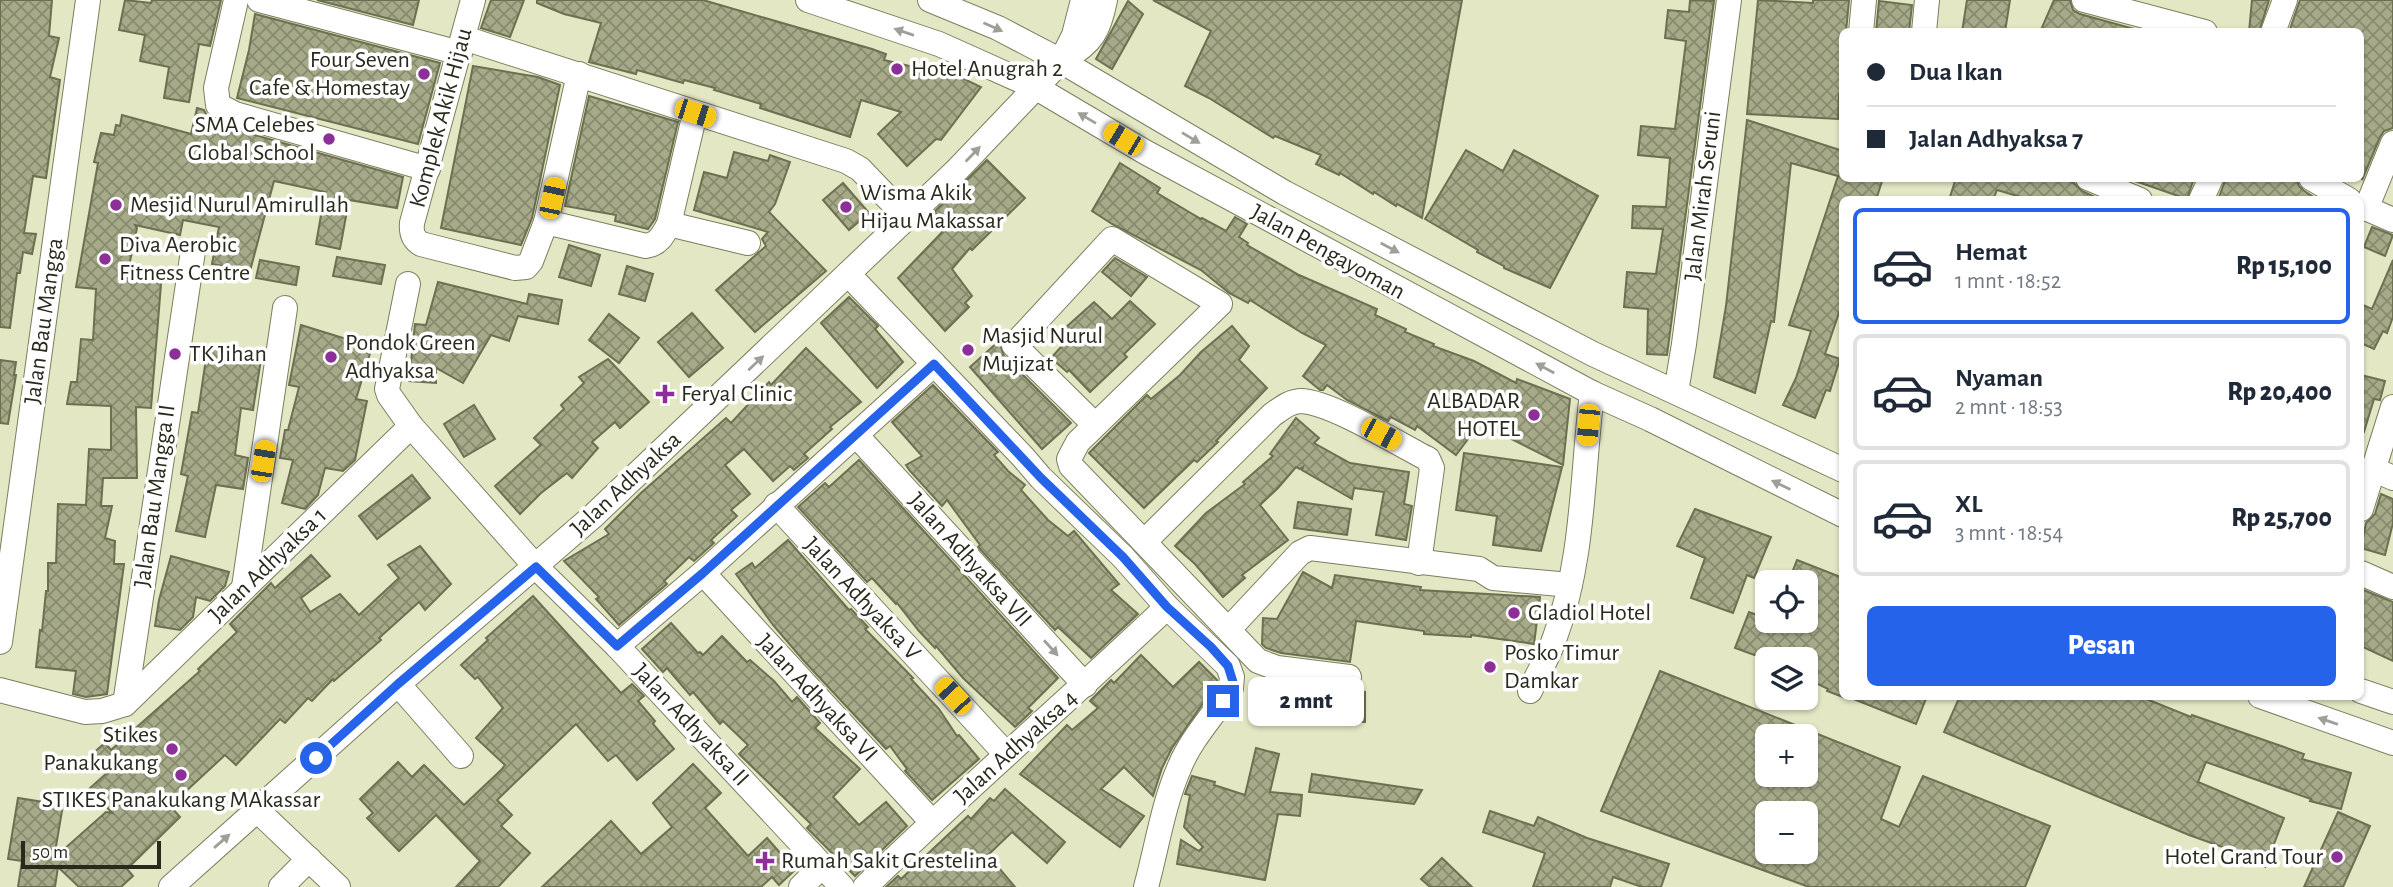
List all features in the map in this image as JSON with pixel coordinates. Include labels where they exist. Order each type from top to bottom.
[{"type":"street","name":"Jalan Bau Mangga","points":[[0,642],[88,0]]},
{"type":"street","points":[[236,0],[216,88],[218,105],[235,114],[428,169]]},
{"type":"street","points":[[259,0],[579,74],[846,161],[860,169],[907,218]]},
{"type":"street","name":"Komplek Akik Hijau","points":[[473,0],[412,223],[412,236],[421,244],[515,268],[526,267],[531,261],[546,222]]},
{"type":"street","name":"Jalan Pengayoman","points":[[808,0],[939,44],[1035,87],[1144,152],[1592,393],[1839,513]]},
{"type":"street","name":"Jalan Pengayoman","points":[[930,0],[998,28],[1061,61],[1285,193],[1639,376],[1839,468]]},
{"type":"street","name":"Jalan Adhyaksa","points":[[1061,61],[1074,35],[1083,0]]},
{"type":"street","name":"Jalan Adhyaksa","points":[[171,887],[398,684],[536,567],[907,218],[1061,61],[1084,48],[1098,30],[1105,0]]},
{"type":"street","name":"Jalan Mirah Seruni","points":[[1676,392],[1729,0]]},
{"type":"street","points":[[1861,28],[1864,0]]},
{"type":"street","points":[[1924,28],[1927,0]]},
{"type":"street","points":[[2084,0],[2190,28]]},
{"type":"street","points":[[2274,28],[2285,0]]},
{"type":"street","points":[[579,74],[546,222],[646,246],[654,245],[669,224],[695,113]]},
{"type":"street","points":[[2364,173],[2393,143]]},
{"type":"street","points":[[2097,182],[2131,196]]},
{"type":"street","points":[[2342,196],[2355,182]]},
{"type":"street","points":[[2364,207],[2393,220]]},
{"type":"street","points":[[669,224],[748,243]]},
{"type":"street","points":[[1095,425],[1014,345],[1112,239],[1220,304],[1072,450],[1069,459],[1071,467],[1251,654],[1265,665],[1349,677]]},
{"type":"street","name":"Jalan Bau Mangga II","points":[[125,704],[192,251]]},
{"type":"street","points":[[848,274],[1041,478],[1123,557],[1167,607],[1228,666],[1233,682],[1231,688],[1187,751],[1169,794],[1146,887]]},
{"type":"street","points":[[408,284],[387,388],[411,426]]},
{"type":"street","points":[[244,587],[285,308]]},
{"type":"street","points":[[617,646],[703,573],[934,364]]},
{"type":"street","points":[[1624,408],[1639,376]]},
{"type":"street","points":[[1530,691],[1555,638],[1571,579],[1592,393]]},
{"type":"street","points":[[1144,541],[1272,415],[1288,404],[1300,401],[1318,404],[1428,459],[1432,468],[1419,563]]},
{"type":"street","points":[[2364,504],[2383,474],[2393,407]]},
{"type":"street","name":"Jalan Adhyaksa II","points":[[411,426],[536,567],[617,646],[842,887]]},
{"type":"street","name":"Jalan Adhyaksa 1","points":[[125,704],[411,426]]},
{"type":"street","name":"Jalan Adhyaksa VII","points":[[856,435],[1085,685]]},
{"type":"street","name":"Jalan Adhyaksa V","points":[[776,505],[1006,754]]},
{"type":"street","points":[[1229,629],[1300,553],[1310,548],[1480,570],[1493,578],[1571,579]]},
{"type":"street","name":"Jalan Adhyaksa VI","points":[[703,573],[932,822]]},
{"type":"street","points":[[2364,574],[2393,587]]},
{"type":"street","name":"Jalan Adhyaksa 4","points":[[864,887],[1167,607]]},
{"type":"street","points":[[398,684],[461,756]]},
{"type":"street","points":[[0,690],[85,712],[102,711],[125,704]]},
{"type":"street","points":[[2364,692],[2393,702]]},
{"type":"street","points":[[2271,700],[2393,743]]},
{"type":"street","points":[[257,810],[338,887]]},
{"type":"street","points":[[281,887],[309,859]]},
{"type":"street","points":[[801,887],[822,866]]},
{"type":"building","points":[[0,0],[52,0],[49,36],[59,38],[50,77],[60,80],[46,178],[33,176],[24,233],[36,234],[32,254],[23,252],[20,273],[17,273],[10,328],[0,327]]},
{"type":"building","points":[[125,0],[151,3],[152,0],[221,0],[210,46],[199,44],[189,102],[164,98],[169,67],[140,61],[145,35],[119,30]]},
{"type":"building","points":[[317,0],[419,0],[413,25]]},
{"type":"building","points":[[491,0],[524,0],[510,37],[481,28]]},
{"type":"building","points":[[537,0],[703,0],[872,49],[886,54],[884,60],[914,67],[914,71],[935,73],[952,79],[954,74],[981,87],[941,140],[936,139],[907,166],[878,134],[901,112],[861,100],[850,137],[760,108],[761,104],[714,90],[715,88],[684,80],[683,83],[637,70],[636,74],[589,62],[601,23],[564,14],[537,3]]},
{"type":"building","points":[[1153,0],[1462,0],[1422,218],[1374,192],[1373,194],[1340,173],[1339,175],[1316,164],[1321,155],[1275,136],[1273,138],[1185,86],[1211,31]]},
{"type":"building","points":[[1690,0],[1714,1],[1667,355],[1647,354],[1648,309],[1624,307],[1627,272],[1656,274],[1663,229],[1632,228],[1633,206],[1666,207],[1670,158],[1638,155],[1641,126],[1675,129],[1686,41],[1665,38],[1668,10],[1689,12]]},
{"type":"building","points":[[1758,0],[1813,3],[1813,0],[1849,0],[1846,28],[1839,28],[1838,119],[1747,114]]},
{"type":"building","points":[[1967,0],[2010,0],[2006,28],[1963,28]]},
{"type":"building","points":[[2054,0],[2070,0],[2073,10],[2080,14],[2131,28],[2042,28]]},
{"type":"building","points":[[2252,0],[2269,0],[2260,28],[2249,28]]},
{"type":"building","points":[[2300,0],[2393,0],[2393,128],[2384,131],[2380,137],[2364,175],[2364,28],[2290,28]]},
{"type":"building","points":[[1128,1],[1143,14],[1112,69],[1096,59]]},
{"type":"building","points":[[1879,1],[1912,5],[1909,28],[1876,28]]},
{"type":"building","points":[[255,14],[440,63],[418,144],[237,98]]},
{"type":"building","points":[[473,66],[538,77],[560,85],[532,218],[521,245],[441,228]]},
{"type":"building","points":[[589,96],[678,122],[655,219],[648,229],[615,221],[616,215],[565,206]]},
{"type":"building","points":[[197,108],[204,110],[217,121],[216,127],[248,133],[403,177],[397,208],[349,200],[340,249],[316,244],[325,192],[274,181],[250,271],[212,264],[219,227],[183,220],[180,235],[135,225],[137,228],[129,266],[162,272],[151,408],[136,407],[137,478],[103,478],[101,506],[112,506],[105,538],[115,541],[114,564],[124,564],[107,694],[86,697],[73,694],[76,671],[36,667],[48,591],[48,563],[56,563],[58,504],[86,505],[89,449],[111,450],[111,406],[67,404],[71,382],[77,382],[81,339],[93,340],[96,289],[76,287],[98,163],[94,162],[101,133],[114,135],[116,125],[120,126],[122,115],[191,134]]},
{"type":"building","points":[[1747,120],[1839,150],[1839,182],[1882,182],[1877,196],[1839,196],[1839,313],[1825,354],[1839,359],[1839,362],[1830,391],[1826,390],[1815,418],[1783,405],[1796,378],[1811,331],[1789,325],[1838,176],[1791,163],[1774,322],[1771,321],[1755,393],[1714,377],[1726,306]]},
{"type":"building","points":[[1466,150],[1503,171],[1514,150],[1598,196],[1550,288],[1504,268],[1425,219]]},
{"type":"building","points":[[734,152],[768,161],[770,155],[790,162],[775,204],[769,212],[826,271],[755,332],[716,290],[766,246],[762,239],[768,232],[694,210],[704,172],[727,178]]},
{"type":"building","points":[[987,160],[1025,198],[972,250],[970,248],[952,269],[972,296],[965,303],[969,307],[945,331],[898,278],[948,226],[934,212]]},
{"type":"building","points":[[1120,163],[1160,188],[1157,193],[1201,219],[1226,231],[1235,217],[1247,224],[1239,237],[1248,243],[1247,245],[1299,275],[1377,309],[1375,315],[1406,329],[1405,332],[1474,361],[1516,383],[1517,379],[1570,399],[1563,465],[1480,423],[1456,455],[1417,426],[1415,430],[1391,417],[1388,421],[1347,400],[1327,385],[1320,390],[1303,376],[1326,345],[1250,300],[1248,303],[1229,293],[1201,270],[1092,211]]},
{"type":"building","points":[[1955,182],[2072,182],[2093,196],[2017,196],[1997,190],[1995,196],[1950,196]]},
{"type":"building","points":[[2138,182],[2193,182],[2188,196],[2178,196]]},
{"type":"building","points":[[2225,182],[2298,182],[2312,196],[2219,196]]},
{"type":"building","name":"Wisma Akik Hijau Makassar","points":[[843,183],[869,213],[849,230],[823,200]]},
{"type":"building","points":[[2372,227],[2393,235],[2385,256],[2364,247]]},
{"type":"building","points":[[569,245],[600,255],[591,286],[559,277]]},
{"type":"building","points":[[337,257],[385,265],[381,284],[333,276]]},
{"type":"building","points":[[1115,258],[1147,277],[1131,296],[1102,272]]},
{"type":"building","points":[[260,260],[299,267],[296,285],[256,278]]},
{"type":"building","points":[[2393,260],[2393,317],[2387,333],[2383,331],[2374,349],[2364,344],[2364,305],[2372,309]]},
{"type":"building","points":[[627,266],[653,274],[645,301],[619,294]]},
{"type":"building","points":[[438,282],[527,304],[529,294],[562,300],[558,324],[518,316],[509,341],[491,335],[463,383],[436,368],[436,383],[409,381],[415,324],[426,325]]},
{"type":"building","points":[[849,297],[878,326],[875,329],[903,362],[877,388],[821,323]]},
{"type":"building","points":[[1130,301],[1155,324],[1124,354],[1127,357],[1090,392],[1069,370],[1067,372],[1051,358],[1072,335],[1064,329],[1094,302],[1112,319]]},
{"type":"building","points":[[692,313],[723,348],[689,377],[658,342]]},
{"type":"building","points":[[609,314],[639,338],[619,363],[589,340]]},
{"type":"building","points":[[301,325],[372,347],[356,399],[367,401],[355,460],[343,471],[325,468],[318,495],[305,509],[282,503],[293,460],[280,458],[285,430],[288,430],[299,387],[289,385]]},
{"type":"building","points":[[1232,326],[1249,346],[1239,360],[1267,388],[1216,441],[1218,442],[1197,462],[1194,460],[1144,508],[1089,453],[1147,395],[1151,399]]},
{"type":"building","points":[[999,341],[1004,356],[1071,423],[1042,449],[970,367]]},
{"type":"building","points":[[208,345],[262,353],[253,410],[241,408],[235,455],[248,458],[243,489],[216,485],[205,537],[176,531],[188,476],[181,474],[192,412],[198,413]]},
{"type":"building","points":[[806,348],[861,402],[830,427],[832,429],[804,454],[808,458],[794,470],[790,466],[773,481],[744,449],[725,465],[750,494],[731,510],[737,516],[711,540],[714,543],[694,561],[689,557],[664,581],[667,584],[619,625],[596,599],[599,597],[564,561],[609,534],[605,529],[641,493],[726,418],[731,423],[769,382],[771,385]]},
{"type":"building","points":[[608,359],[649,402],[620,428],[615,422],[592,442],[598,448],[572,478],[567,473],[520,514],[495,486],[541,445],[534,438],[564,409],[561,405],[584,383],[579,377]]},
{"type":"building","points":[[0,360],[16,362],[8,424],[0,423]]},
{"type":"building","points":[[2364,376],[2385,381],[2380,400],[2374,399],[2364,432]]},
{"type":"building","points":[[933,385],[998,452],[994,455],[1025,485],[1021,490],[1048,520],[1068,536],[1074,531],[1119,584],[1111,590],[1138,614],[1091,658],[1058,627],[1055,630],[978,547],[980,545],[947,500],[942,506],[906,465],[922,456],[892,422]]},
{"type":"building","points":[[474,405],[495,439],[464,457],[444,424]]},
{"type":"building","points":[[1296,418],[1319,438],[1314,443],[1350,463],[1409,472],[1404,504],[1412,506],[1406,540],[1376,535],[1384,492],[1354,488],[1352,499],[1302,470],[1303,467],[1296,467],[1260,505],[1288,540],[1242,575],[1245,578],[1223,597],[1195,564],[1175,546],[1206,513],[1245,484],[1243,482],[1273,456],[1270,454]]},
{"type":"building","points":[[1464,453],[1562,467],[1541,551],[1493,545],[1497,516],[1456,510]]},
{"type":"building","points":[[859,460],[1058,678],[1028,708],[1032,711],[1015,727],[963,678],[872,578],[867,582],[798,507],[825,483],[829,487]]},
{"type":"building","points":[[412,475],[430,498],[377,539],[359,516]]},
{"type":"building","points":[[2381,494],[2393,499],[2393,523],[2385,555],[2364,549],[2366,523],[2375,514]]},
{"type":"building","points":[[1298,502],[1351,509],[1347,535],[1294,528]]},
{"type":"building","points":[[1695,509],[1771,537],[1755,570],[1754,578],[1747,575],[1733,613],[1691,598],[1705,558],[1677,546]]},
{"type":"building","points":[[788,540],[849,610],[868,627],[865,629],[913,678],[911,679],[939,709],[957,736],[959,735],[979,759],[932,800],[905,771],[907,769],[890,746],[886,749],[804,661],[773,625],[736,574],[752,563],[755,568]]},
{"type":"building","points":[[420,546],[451,584],[425,610],[419,602],[312,701],[308,698],[285,723],[280,719],[236,765],[225,755],[170,806],[180,817],[127,869],[133,876],[121,887],[79,887],[58,867],[55,887],[18,887],[22,861],[8,859],[18,798],[63,805],[54,858],[106,812],[112,813],[90,788],[108,772],[92,754],[105,743],[111,750],[200,671],[198,669],[237,632],[230,624],[271,583],[275,588],[311,555],[330,576],[301,598],[310,612],[340,594],[359,615],[399,578],[388,565]]},
{"type":"building","points":[[171,556],[229,572],[225,586],[210,601],[196,597],[193,617],[180,630],[155,626]]},
{"type":"building","points":[[1797,560],[1839,576],[1839,696],[1818,684],[1818,647],[1755,647],[1755,655],[1735,648],[1749,612],[1755,614],[1755,633],[1818,633],[1818,570],[1793,570]]},
{"type":"building","points":[[1303,572],[1332,588],[1335,575],[1421,587],[1420,590],[1540,597],[1534,644],[1471,635],[1424,634],[1424,631],[1356,621],[1350,662],[1281,653],[1266,648],[1262,644],[1263,618],[1277,619]]},
{"type":"building","points":[[2364,590],[2393,602],[2393,661],[2364,647]]},
{"type":"building","points":[[533,596],[621,693],[632,684],[644,696],[638,701],[674,749],[637,780],[616,755],[608,761],[576,724],[497,800],[512,815],[501,826],[530,853],[498,887],[456,887],[480,861],[436,815],[399,851],[367,818],[373,813],[360,799],[398,762],[412,777],[424,765],[464,805],[501,770],[505,765],[476,738],[503,708],[478,677],[475,679],[461,665],[488,640],[486,638]]},
{"type":"building","points":[[671,623],[698,653],[703,655],[722,636],[747,662],[750,660],[774,681],[792,702],[797,697],[820,723],[815,728],[860,769],[833,797],[859,825],[886,802],[907,826],[855,876],[807,828],[811,824],[739,754],[748,745],[723,721],[720,724],[693,692],[690,695],[667,668],[663,672],[642,649]]},
{"type":"building","points":[[1141,655],[1173,687],[1199,662],[1217,683],[1172,748],[1153,796],[1124,767],[1101,789],[1144,816],[1120,847],[1020,774],[1067,725],[1072,730],[1098,708],[1090,701],[1111,680],[1114,683]]},
{"type":"building","points":[[1660,671],[1792,724],[1755,724],[1755,787],[1818,787],[1818,734],[1900,767],[1881,819],[1899,827],[1923,776],[2050,826],[2025,887],[1809,887],[1601,811]]},
{"type":"building","points":[[1294,686],[1365,692],[1365,722],[1344,721],[1344,713],[1292,709]]},
{"type":"building","points":[[1856,700],[1925,700],[1916,724]]},
{"type":"building","points":[[1958,700],[2149,700],[2191,717],[2192,715],[2304,754],[2302,759],[2351,773],[2341,809],[2310,801],[2311,799],[2206,762],[2198,782],[2284,818],[2265,867],[2247,859],[2248,856],[2189,835],[1944,732]]},
{"type":"building","points":[[1256,748],[1279,754],[1270,792],[1302,795],[1300,816],[1278,814],[1265,880],[1177,864],[1181,840],[1199,851],[1203,847],[1184,827],[1190,795],[1185,794],[1192,776],[1215,782],[1214,785],[1245,795]]},
{"type":"building","points":[[693,764],[721,793],[705,808],[748,856],[767,838],[795,870],[779,885],[772,877],[761,887],[542,887],[611,821],[641,854],[672,827],[653,803]]},
{"type":"building","points":[[1312,774],[1422,790],[1414,804],[1309,792]]},
{"type":"building","points":[[1005,789],[1065,842],[1047,863],[1012,832],[988,855],[1015,887],[886,887],[898,876],[901,879],[968,816],[971,819],[990,798],[994,801]]},
{"type":"building","points":[[1490,811],[1534,826],[1538,817],[1587,838],[1669,864],[1661,887],[1642,887],[1613,877],[1610,887],[1533,887],[1545,853],[1483,832]]},
{"type":"building","name":"Hotel Grand Tour","points":[[2338,812],[2370,826],[2343,887],[2304,887]]},
{"type":"building","points":[[1442,858],[1472,887],[1430,887],[1421,879]]},
{"type":"place","name":"Hotel Anugrah 2","points":[[897,69]]},
{"type":"place","name":"Four Seven Cafe & Homestay","points":[[424,74]]},
{"type":"place","name":"SMA Celebes Global School","points":[[329,139]]},
{"type":"place","name":"Mesjid Nurul Amirullah","points":[[116,205]]},
{"type":"place","name":"Wisma Akik Hijau Makassar","points":[[846,207]]},
{"type":"place","name":"Diva Aerobic Fitness Centre","points":[[105,259]]},
{"type":"place","name":"Masjid Nurul Mujizat","points":[[968,350]]},
{"type":"place","name":"TK Jihan","points":[[175,354]]},
{"type":"place","name":"Pondok Green Adhyaksa","points":[[331,357]]},
{"type":"place","name":"Feryal Clinic","points":[[665,394]]},
{"type":"place","name":"ALBADAR HOTEL","points":[[1534,415]]},
{"type":"place","name":"Gladiol Hotel","points":[[1514,613]]},
{"type":"place","name":"Posko Timur Damkar","points":[[1490,667]]},
{"type":"place","name":"Stikes Panakukang","points":[[172,749]]},
{"type":"place","name":"STIKES Panakukang MAkassar","points":[[181,775]]},
{"type":"place","name":"Hotel Grand Tour","points":[[2337,857]]},
{"type":"place","name":"Rumah Sakit Grestelina","points":[[765,861]]},
{"type":"route","points":[[316,758],[398,684],[536,567],[617,646],[703,573],[934,364],[1041,478],[1123,557],[1167,607],[1228,666],[1233,682],[1223,701]]}]
